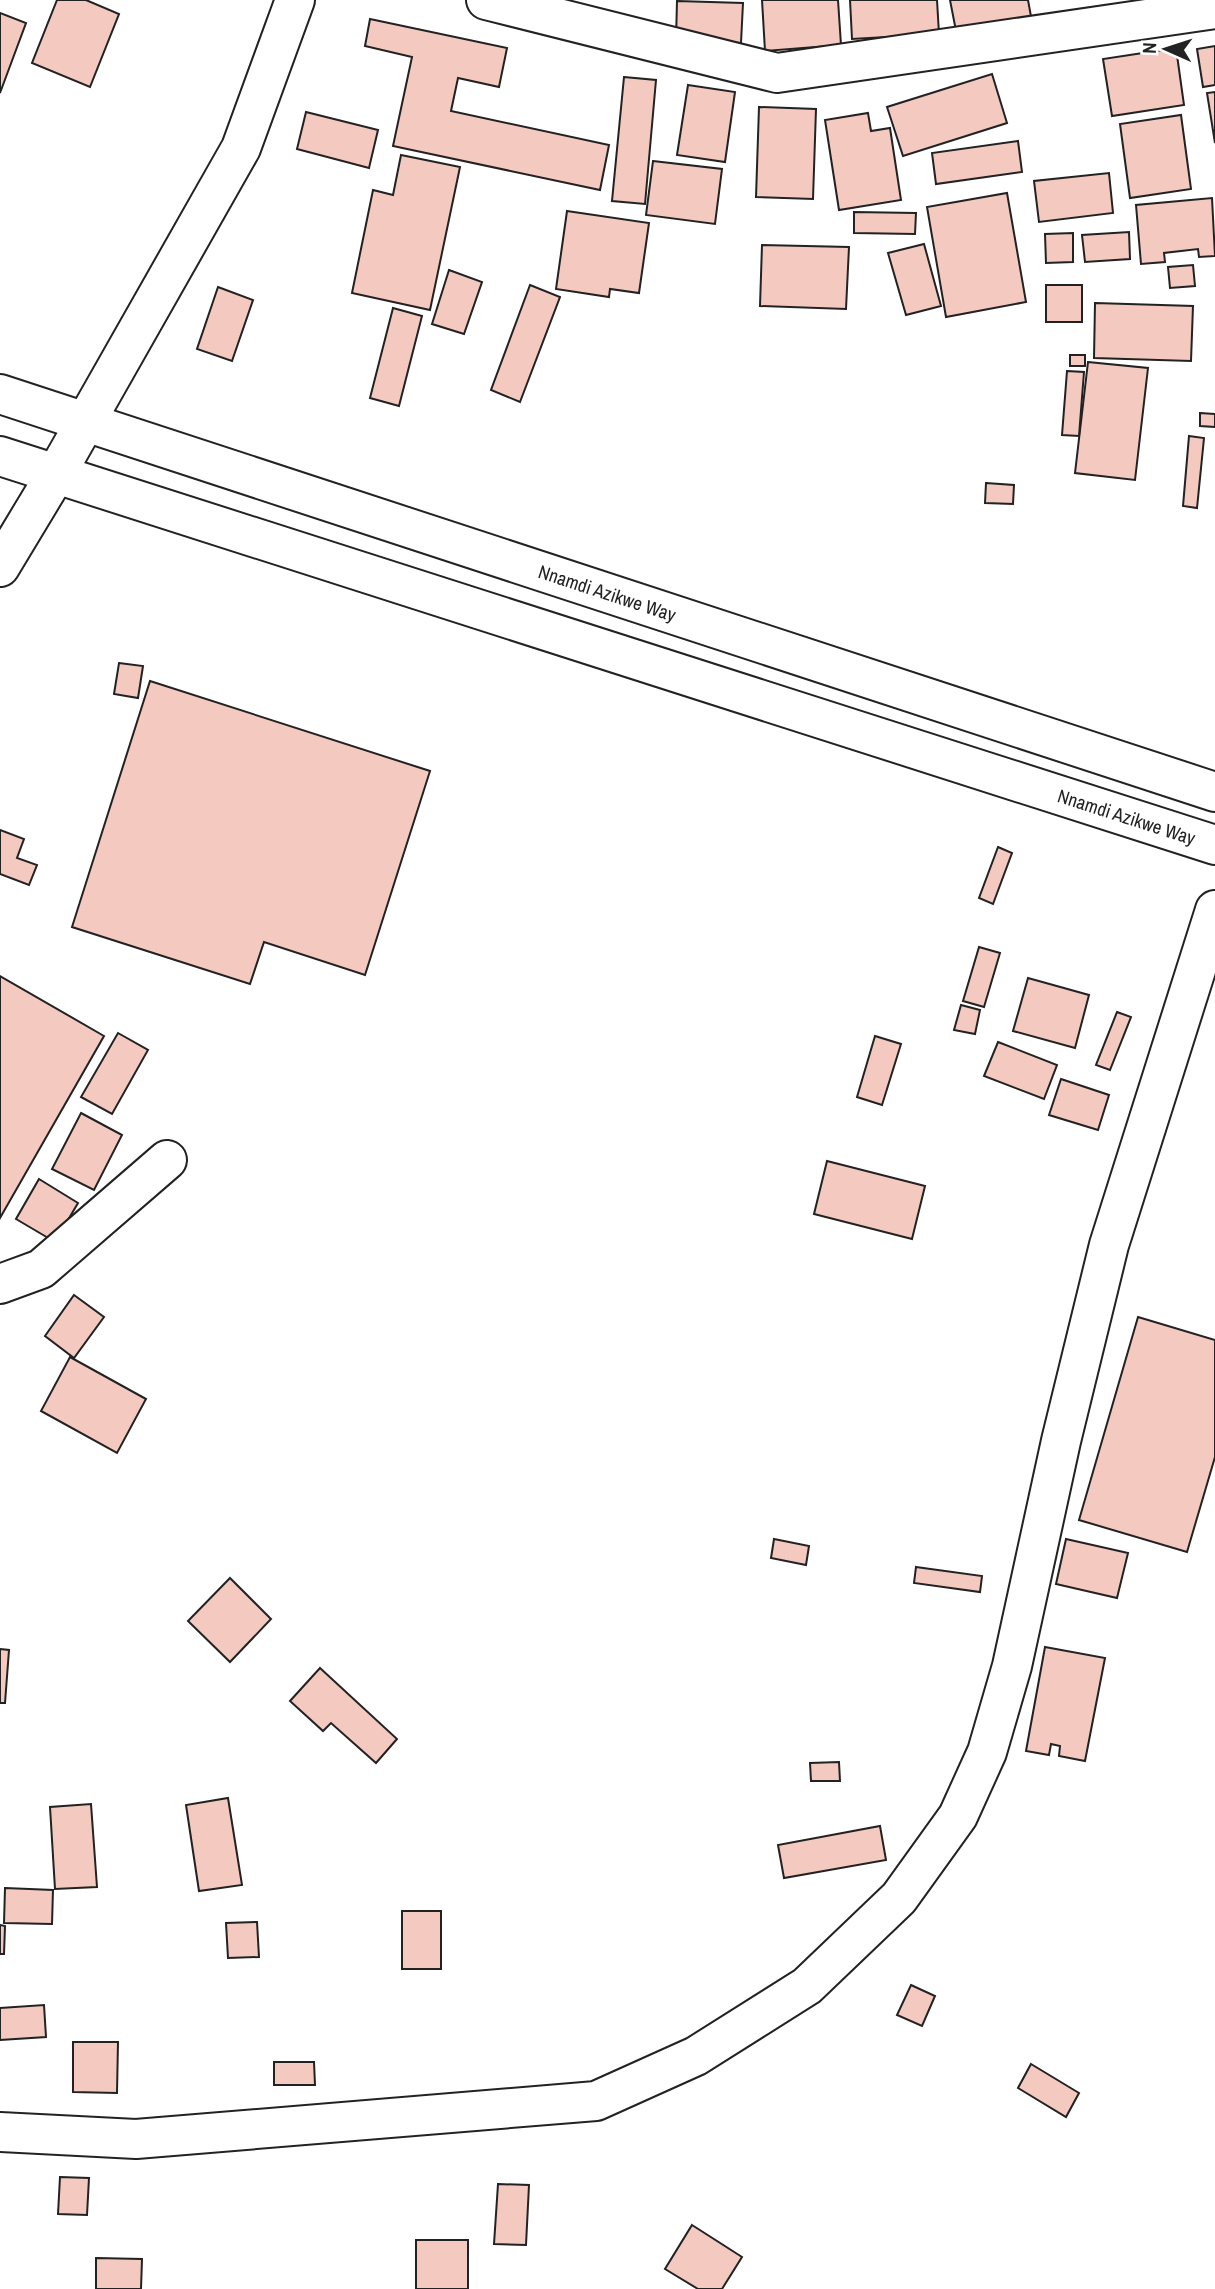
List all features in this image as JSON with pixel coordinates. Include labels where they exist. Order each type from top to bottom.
[{"type":"main road","points":[[0,567],[56,474],[241,148],[295,0]]},
{"type":"main road","points":[[486,0],[777,73],[1215,9]]},
{"type":"main road","name":"Nnamdi Azikwe Way","points":[[0,394],[1215,792]]},
{"type":"main road","name":"Nnamdi Azikwe Way","points":[[0,456],[1215,845]]},
{"type":"main road","points":[[0,2132],[136,2139],[596,2101],[696,2056],[807,1986],[899,1898],[958,1816],[987,1752],[1012,1666],[1061,1441],[1109,1245],[1215,910]]},
{"type":"main road","points":[[0,1284],[41,1269],[167,1160]]},
{"type":"building","points":[[57,0],[86,0],[119,14],[90,87],[32,63]]},
{"type":"building","points":[[762,0],[838,0],[841,45],[765,51]]},
{"type":"building","points":[[850,0],[937,0],[939,34],[852,39]]},
{"type":"building","points":[[950,0],[1028,0],[1032,22],[957,36]]},
{"type":"building","points":[[677,1],[743,3],[741,43],[676,40]]},
{"type":"building","points":[[0,13],[26,23],[0,93]]},
{"type":"building","points":[[370,19],[507,48],[499,87],[458,78],[451,111],[609,145],[600,190],[393,146],[412,57],[365,46]]},
{"type":"building","points":[[1215,46],[1215,85],[1203,87],[1197,49]]},
{"type":"building","points":[[1176,48],[1184,105],[1112,116],[1103,59]]},
{"type":"building","points":[[992,74],[1007,123],[903,156],[887,107]]},
{"type":"building","points":[[624,77],[656,80],[645,204],[612,201]]},
{"type":"building","points":[[688,85],[735,92],[725,162],[677,155]]},
{"type":"building","points":[[1215,92],[1215,143],[1207,93]]},
{"type":"building","points":[[759,107],[816,109],[813,199],[756,197]]},
{"type":"building","points":[[306,112],[378,130],[369,168],[297,149]]},
{"type":"building","points":[[868,113],[871,131],[890,128],[901,200],[839,210],[825,120]]},
{"type":"building","points":[[1181,115],[1191,189],[1130,198],[1120,124]]},
{"type":"building","points":[[1018,141],[1022,172],[936,184],[932,153]]},
{"type":"building","points":[[401,155],[460,167],[430,310],[352,293],[373,190],[393,195]]},
{"type":"building","points":[[653,161],[722,169],[715,224],[646,215]]},
{"type":"building","points":[[1109,173],[1113,213],[1039,222],[1034,181]]},
{"type":"building","points":[[1007,193],[1026,302],[946,317],[927,207]]},
{"type":"building","points":[[1212,198],[1215,256],[1199,257],[1198,249],[1164,253],[1165,262],[1141,264],[1136,205]]},
{"type":"building","points":[[567,211],[649,223],[639,293],[610,289],[609,297],[556,289]]},
{"type":"building","points":[[854,212],[916,213],[915,234],[854,233]]},
{"type":"building","points":[[1129,232],[1130,259],[1085,262],[1082,235]]},
{"type":"building","points":[[1073,233],[1073,262],[1046,263],[1045,234]]},
{"type":"building","points":[[924,244],[941,306],[906,315],[888,253]]},
{"type":"building","points":[[762,245],[849,247],[846,309],[760,306]]},
{"type":"building","points":[[1193,265],[1195,286],[1170,288],[1168,267]]},
{"type":"building","points":[[449,270],[482,282],[464,334],[432,324]]},
{"type":"building","points":[[530,285],[560,297],[520,402],[491,390]]},
{"type":"building","points":[[1046,285],[1082,285],[1082,322],[1046,322]]},
{"type":"building","points":[[218,287],[253,300],[232,361],[197,349]]},
{"type":"building","points":[[1095,303],[1193,306],[1191,361],[1094,358]]},
{"type":"building","points":[[393,308],[422,316],[399,406],[370,398]]},
{"type":"building","points":[[1070,355],[1085,355],[1085,366],[1070,366]]},
{"type":"building","points":[[1088,362],[1148,368],[1135,480],[1075,473]]},
{"type":"building","points":[[1067,371],[1084,372],[1079,436],[1062,435]]},
{"type":"building","points":[[1200,413],[1215,414],[1215,427],[1200,426]]},
{"type":"building","points":[[1189,436],[1204,438],[1197,508],[1183,506]]},
{"type":"building","points":[[986,483],[1014,485],[1013,504],[985,503]]},
{"type":"building","points":[[119,663],[143,666],[138,698],[114,694]]},
{"type":"building","points":[[150,681],[430,771],[365,975],[264,942],[250,984],[72,927]]},
{"type":"building","points":[[0,830],[24,839],[17,858],[37,865],[29,885],[0,874]]},
{"type":"building","points":[[998,847],[1012,853],[993,904],[979,898]]},
{"type":"building","points":[[979,947],[1000,953],[984,1007],[963,1001]]},
{"type":"building","points":[[0,976],[104,1036],[0,1218]]},
{"type":"building","points":[[1028,978],[1089,995],[1075,1048],[1013,1031]]},
{"type":"building","points":[[961,1005],[980,1010],[975,1034],[954,1030]]},
{"type":"building","points":[[1117,1012],[1131,1017],[1110,1070],[1096,1065]]},
{"type":"building","points":[[118,1033],[148,1050],[112,1114],[81,1097]]},
{"type":"building","points":[[875,1036],[901,1044],[882,1105],[857,1097]]},
{"type":"building","points":[[998,1042],[1057,1065],[1044,1099],[984,1076]]},
{"type":"building","points":[[1061,1079],[1109,1095],[1098,1130],[1049,1115]]},
{"type":"building","points":[[81,1113],[122,1135],[94,1190],[52,1169]]},
{"type":"building","points":[[827,1161],[925,1186],[912,1239],[814,1214]]},
{"type":"building","points":[[39,1179],[78,1203],[55,1242],[16,1219]]},
{"type":"building","points":[[74,1295],[104,1317],[74,1358],[45,1336]]},
{"type":"building","points":[[1138,1317],[1215,1340],[1215,1457],[1187,1552],[1079,1520]]},
{"type":"building","points":[[70,1357],[146,1399],[117,1453],[41,1411]]},
{"type":"building","points":[[774,1539],[809,1546],[806,1565],[771,1558]]},
{"type":"building","points":[[1066,1539],[1128,1553],[1117,1598],[1056,1584]]},
{"type":"building","points":[[916,1567],[982,1576],[980,1592],[914,1583]]},
{"type":"building","points":[[230,1578],[271,1619],[230,1662],[188,1621]]},
{"type":"building","points":[[1045,1647],[1105,1658],[1085,1761],[1059,1756],[1060,1746],[1051,1744],[1049,1755],[1026,1751]]},
{"type":"building","points":[[0,1649],[9,1650],[5,1703],[0,1703]]},
{"type":"building","points":[[320,1668],[397,1739],[376,1763],[331,1723],[323,1731],[290,1701]]},
{"type":"building","points":[[839,1762],[840,1781],[811,1781],[810,1763]]},
{"type":"building","points":[[228,1798],[242,1885],[199,1891],[186,1805]]},
{"type":"building","points":[[91,1804],[97,1887],[55,1889],[50,1807]]},
{"type":"building","points":[[880,1826],[886,1860],[784,1878],[778,1845]]},
{"type":"building","points":[[5,1888],[53,1890],[52,1924],[4,1923]]},
{"type":"building","points":[[402,1911],[441,1911],[441,1969],[402,1969]]},
{"type":"building","points":[[257,1922],[259,1957],[228,1958],[226,1923]]},
{"type":"building","points":[[0,1925],[5,1926],[4,1954],[0,1954]]},
{"type":"building","points":[[911,1985],[935,1996],[922,2026],[897,2015]]},
{"type":"building","points":[[44,2005],[46,2037],[0,2040],[0,2008]]},
{"type":"building","points":[[73,2042],[118,2042],[117,2093],[73,2092]]},
{"type":"building","points":[[274,2062],[314,2062],[315,2085],[274,2085]]},
{"type":"building","points":[[1031,2064],[1079,2093],[1066,2117],[1018,2088]]},
{"type":"building","points":[[60,2177],[89,2178],[87,2215],[58,2214]]},
{"type":"building","points":[[498,2184],[529,2185],[526,2245],[494,2244]]},
{"type":"building","points":[[692,2225],[742,2257],[722,2289],[698,2289],[665,2269]]},
{"type":"building","points":[[416,2240],[468,2240],[468,2289],[416,2289]]},
{"type":"building","points":[[96,2258],[142,2259],[141,2289],[96,2289]]}]
